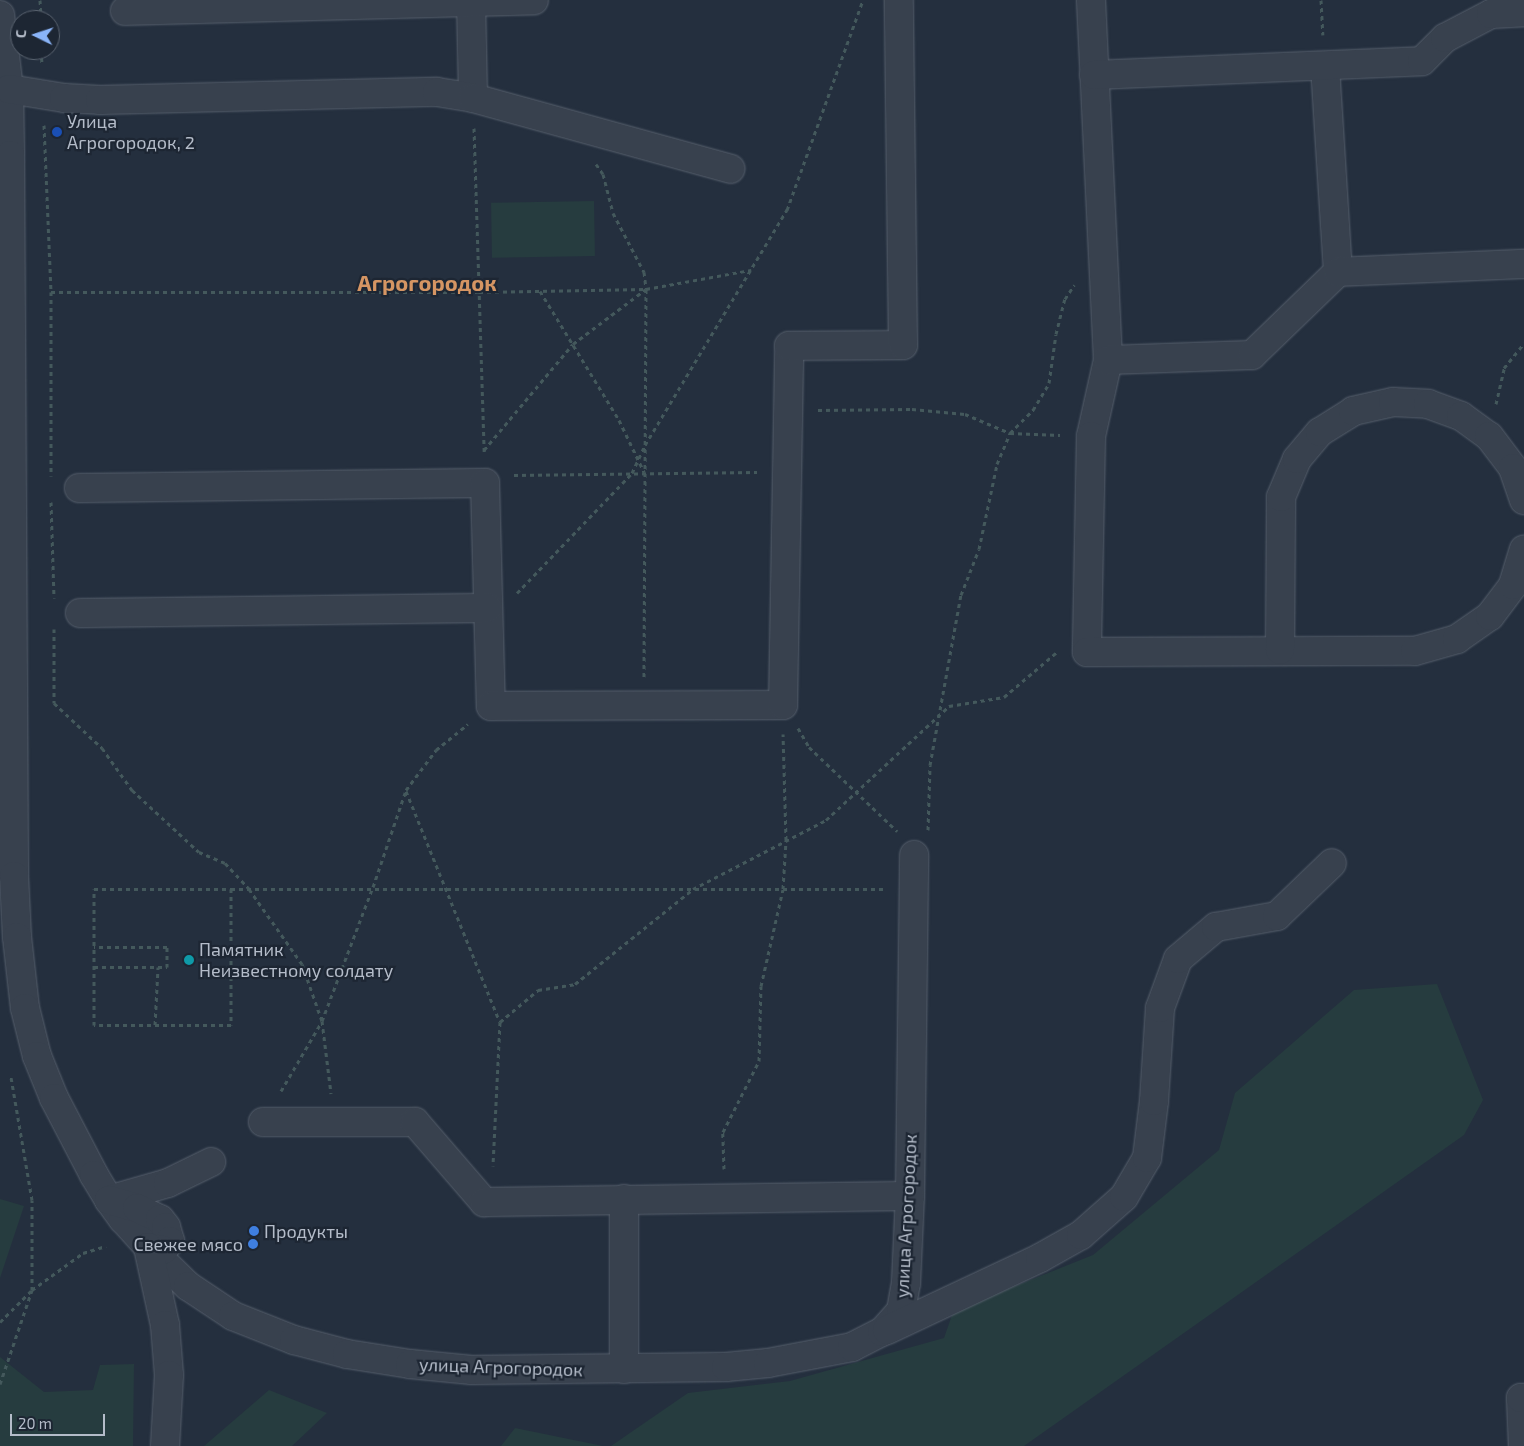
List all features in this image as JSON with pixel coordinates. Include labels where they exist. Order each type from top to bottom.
[{"type":"street","points":[[125,11],[534,0]]},
{"type":"street","points":[[79,488],[484,483],[490,706],[783,705],[789,346],[904,345],[899,0]]},
{"type":"street","points":[[1091,0],[1108,360],[1091,436],[1087,652],[1415,651],[1457,639],[1490,616],[1513,584],[1524,550]]},
{"type":"street","points":[[471,1],[474,98]]},
{"type":"street","points":[[1094,75],[1422,61],[1444,38],[1492,14],[1524,12]]},
{"type":"street","name":"улица Агрогородок","points":[[0,16],[9,89],[5,224],[6,596],[14,876],[17,937],[25,1008],[37,1056],[62,1115],[109,1200],[143,1242],[188,1286],[233,1316],[294,1340],[347,1354],[410,1364],[472,1370],[624,1370],[726,1367],[768,1363],[852,1347],[882,1332],[901,1311],[906,1283],[910,1196],[914,855]]},
{"type":"street","points":[[1325,66],[1338,272]]},
{"type":"street","points":[[9,89],[64,98],[100,100],[437,92],[474,98],[730,169]]},
{"type":"street","points":[[1108,360],[1252,355],[1338,272],[1524,264]]},
{"type":"street","points":[[1280,650],[1281,497],[1297,459],[1320,432],[1353,412],[1393,402],[1428,404],[1461,416],[1489,436],[1512,468],[1524,500]]},
{"type":"street","points":[[80,614],[488,608]]},
{"type":"street","points":[[882,1332],[1004,1276],[1081,1235],[1124,1197],[1147,1158],[1154,1101],[1160,1008],[1178,959],[1216,927],[1277,916],[1332,863]]},
{"type":"street","points":[[263,1122],[414,1122],[484,1202],[724,1197],[910,1196]]},
{"type":"street","points":[[109,1200],[168,1184],[211,1162]]},
{"type":"street","points":[[624,1199],[624,1370]]},
{"type":"street","points":[[143,1242],[165,1325],[169,1375],[165,1446]]},
{"type":"street","points":[[1523,1446],[1521,1398],[1524,1398]]},
{"type":"path","points":[[488,608],[520,592],[632,473],[645,445],[787,210],[863,0]]},
{"type":"path","points":[[474,98],[484,483],[500,475],[786,472]]},
{"type":"path","points":[[594,162],[603,174],[613,213],[644,272],[646,289],[644,706]]},
{"type":"path","points":[[51,292],[479,292],[646,289],[751,270]]},
{"type":"path","points":[[914,855],[928,838],[930,765],[961,595],[979,549],[998,464],[1010,433],[1033,410],[1049,382],[1056,334],[1066,299],[1075,283]]},
{"type":"path","points":[[484,450],[573,344],[646,289]]},
{"type":"path","points":[[540,291],[619,420],[645,473]]},
{"type":"path","points":[[1489,436],[1504,368],[1524,343]]},
{"type":"path","points":[[788,411],[912,409],[965,414],[1010,433],[1091,436]]},
{"type":"path","points":[[500,1022],[538,990],[575,984],[693,889],[826,820],[949,706],[1004,697],[1087,626]]},
{"type":"path","points":[[783,705],[809,748],[896,830]]},
{"type":"path","points":[[724,1197],[723,1132],[759,1061],[761,986],[783,889],[786,840],[783,705]]},
{"type":"path","points":[[263,1122],[322,1021],[373,887],[406,790],[436,750],[490,706]]},
{"type":"path","points":[[406,790],[500,1022],[491,1202]]},
{"type":"path","points":[[231,889],[232,1025],[94,1025],[94,889],[373,887],[914,888]]},
{"type":"path","points":[[94,947],[167,947],[168,967],[94,967]]},
{"type":"path","points":[[156,1025],[158,967]]},
{"type":"path","points":[[0,1384],[32,1290],[32,1200],[10,1069]]},
{"type":"path","points":[[0,1322],[32,1290],[83,1253],[143,1242]]},
{"type":"green space","points":[[594,201],[595,256],[492,258],[491,203]]},
{"type":"green space","points":[[1437,984],[1483,1100],[1464,1135],[1024,1446],[611,1446],[688,1393],[790,1381],[944,1338],[958,1298],[993,1295],[1093,1255],[1219,1150],[1235,1093],[1354,990]]},
{"type":"green space","points":[[0,1199],[24,1206],[0,1278]]},
{"type":"green space","points":[[0,1357],[44,1392],[93,1390],[100,1365],[134,1364],[133,1446],[0,1446]]},
{"type":"green space","points":[[269,1390],[327,1413],[292,1446],[204,1446]]},
{"type":"green space","points":[[515,1428],[603,1446],[501,1446]]},
{"type":"place","name":"Улица Агрогородок, 2","points":[[57,132]]},
{"type":"place","name":"Памятник Неизвестному солдату","points":[[189,960]]},
{"type":"place","name":"Продукты","points":[[254,1231]]},
{"type":"place","name":"Свежее мясо","points":[[253,1244]]},
{"type":"district","name":"Агрогородок","points":[[427,283]]}]
